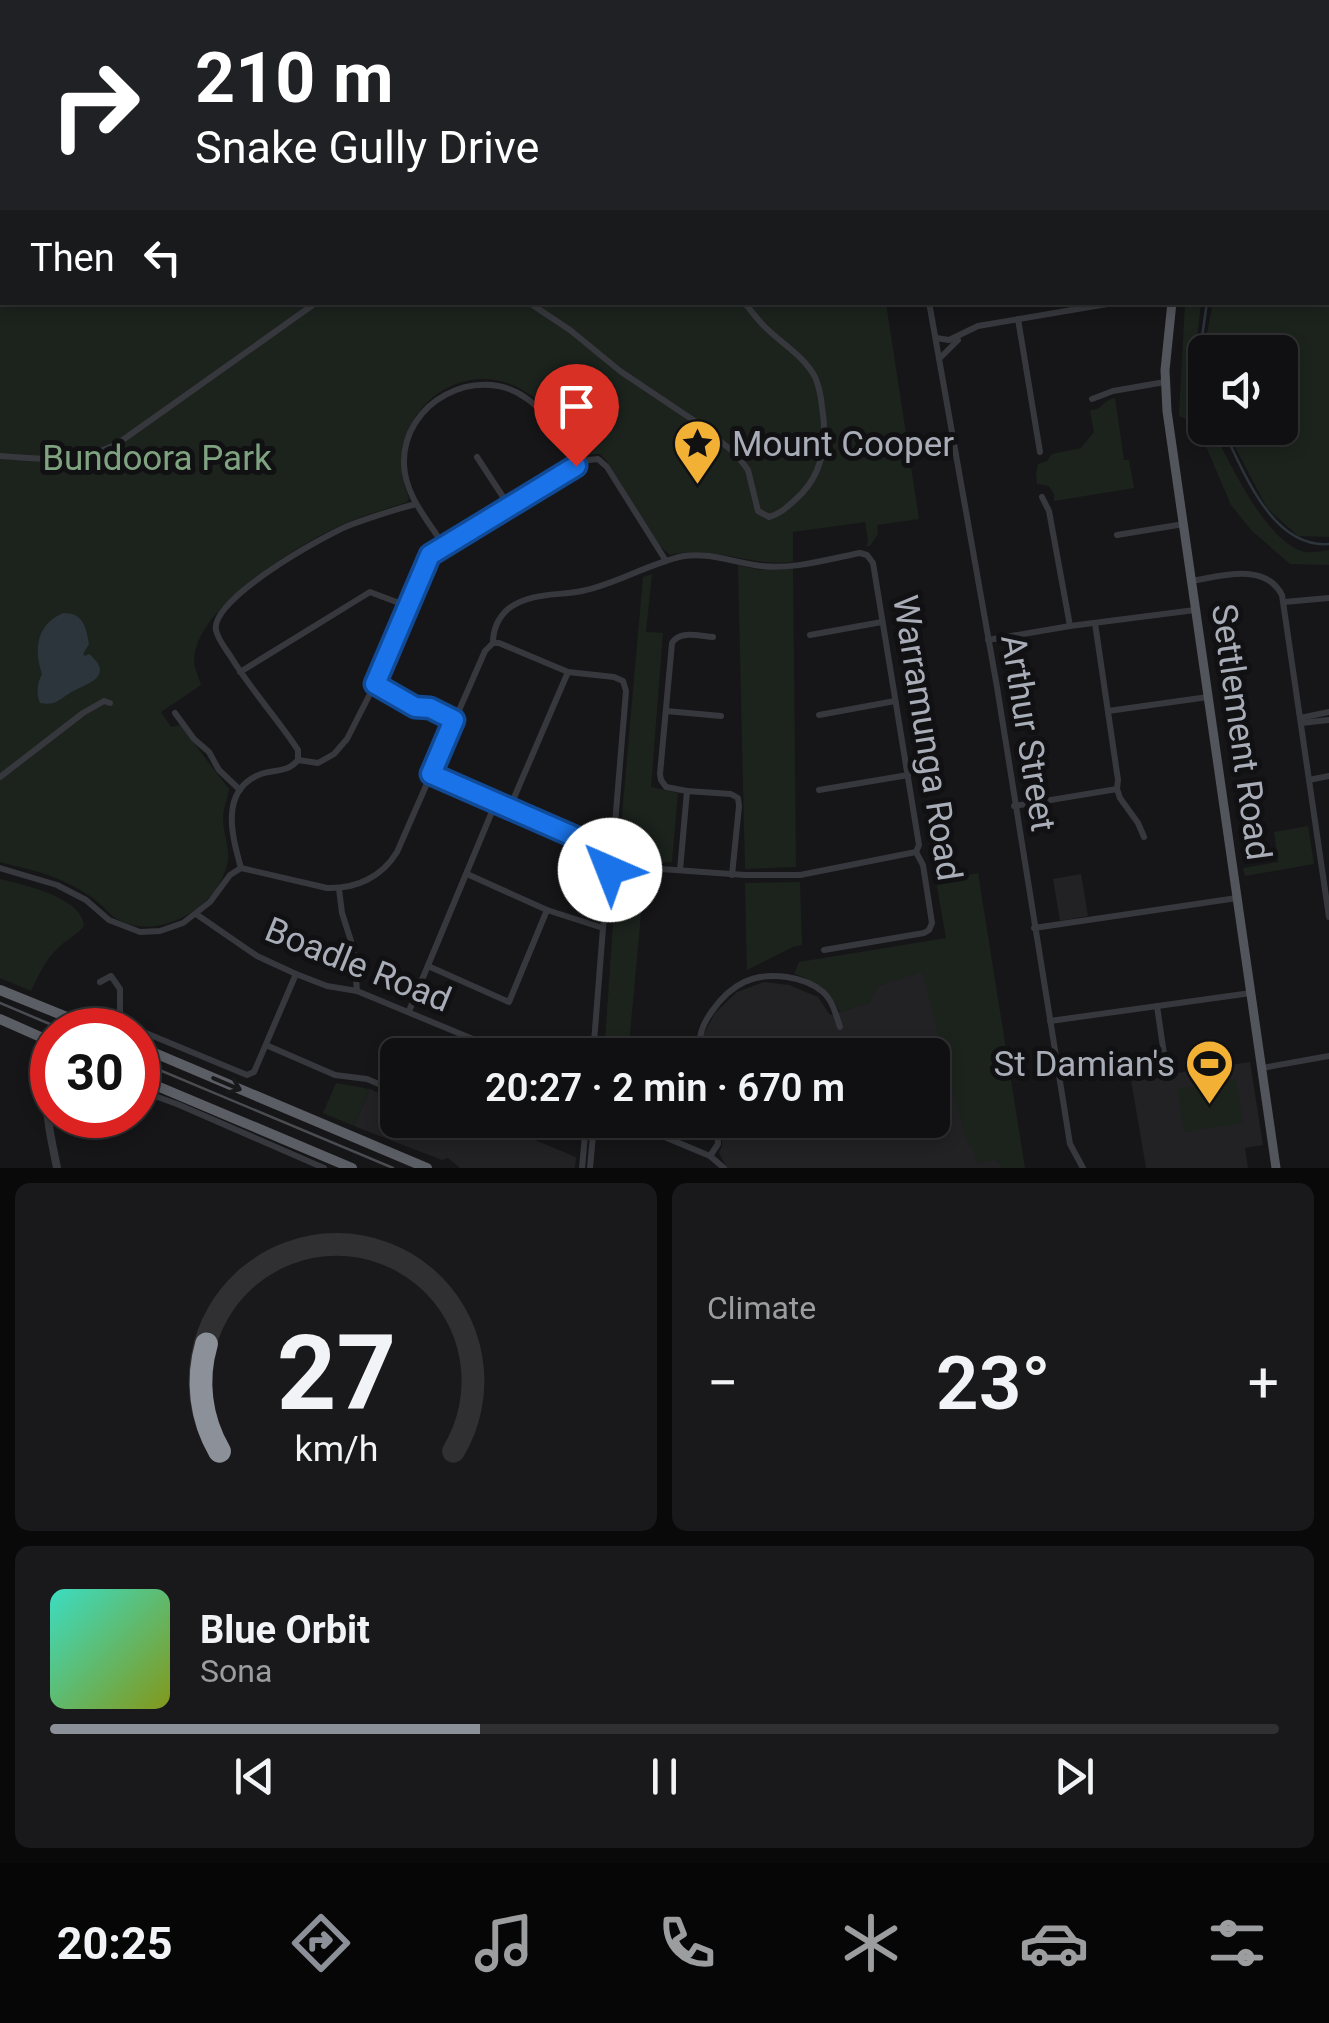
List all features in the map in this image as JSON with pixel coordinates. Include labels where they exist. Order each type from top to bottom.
[{"type":"highway","points":[[0,990],[37,1008]]},
{"type":"highway","points":[[0,1019],[30,1032]]},
{"type":"highway","points":[[160,1055],[427,1168]]},
{"type":"highway","points":[[160,1096],[352,1168]]},
{"type":"main road","name":"Settlement Road","points":[[1172,305],[1165,382],[1276,1168]]},
{"type":"street","points":[[0,456],[76,460],[99,453],[313,305]]},
{"type":"street","points":[[532,305],[736,454],[748,470],[758,511],[768,517],[780,513],[814,477],[822,458],[824,418],[818,387],[809,368],[747,305]]},
{"type":"street","name":"Arthur Street","points":[[930,305],[1070,1144],[1083,1168]]},
{"type":"street","points":[[939,359],[978,326],[1101,305]]},
{"type":"street","points":[[1018,320],[1040,452]]},
{"type":"street","points":[[935,338],[946,340],[963,335]]},
{"type":"street","points":[[1092,399],[1113,391],[1165,382]]},
{"type":"street","points":[[444,546],[416,504],[406,483],[403,460],[409,436],[423,410],[447,392],[474,384],[498,385],[524,396],[541,410],[576,466]]},
{"type":"street","points":[[477,458],[510,506]]},
{"type":"street","points":[[0,868],[58,885],[86,900],[109,920],[140,932],[160,931],[196,914],[241,868],[339,888],[384,870],[392,860],[485,650],[493,643],[501,616],[526,600],[583,590],[666,562],[607,467],[598,459],[576,466],[426,560],[375,684],[347,740],[318,763],[298,760]]},
{"type":"street","points":[[1042,497],[1049,511],[1070,626]]},
{"type":"street","points":[[241,868],[230,820],[235,798],[257,775],[290,769],[298,760],[298,750],[218,636],[215,626],[219,615],[277,565],[308,546],[347,526],[416,504]]},
{"type":"street","points":[[1117,535],[1184,524]]},
{"type":"street","name":"Warramunga Road","points":[[666,562],[704,555],[784,566],[860,553],[873,562],[919,845],[916,852],[923,865],[932,923],[924,934],[824,950]]},
{"type":"street","points":[[1192,580],[1253,574],[1276,584],[1284,602],[1329,915]]},
{"type":"street","points":[[240,672],[370,592],[408,606]]},
{"type":"street","points":[[1284,602],[1329,598]]},
{"type":"street","points":[[988,640],[1196,610]]},
{"type":"street","points":[[810,635],[882,622]]},
{"type":"street","points":[[1094,623],[1117,789],[1144,837]]},
{"type":"street","points":[[714,637],[682,634],[672,640],[660,780],[666,787],[738,798],[732,875]]},
{"type":"street","points":[[493,643],[568,672],[622,681],[626,690],[614,836]]},
{"type":"street","points":[[510,807],[568,672]]},
{"type":"street","points":[[375,684],[415,707],[430,708],[454,720]]},
{"type":"street","points":[[1108,711],[1208,697]]},
{"type":"street","points":[[819,715],[895,700]]},
{"type":"street","points":[[0,777],[83,713],[104,701],[110,703]]},
{"type":"street","points":[[666,711],[721,716]]},
{"type":"street","points":[[1301,721],[1329,712]]},
{"type":"street","points":[[175,713],[219,770],[240,790]]},
{"type":"street","points":[[1301,721],[1329,720]]},
{"type":"street","points":[[431,774],[598,847],[602,858],[611,863],[624,855],[624,843],[614,836],[606,837],[598,847]]},
{"type":"street","points":[[819,790],[908,775]]},
{"type":"street","points":[[1309,780],[1329,776]]},
{"type":"street","points":[[1014,806],[1117,789]]},
{"type":"street","points":[[680,870],[687,791]]},
{"type":"street","points":[[408,1011],[496,802]]},
{"type":"street","points":[[624,855],[661,868],[732,875],[800,874],[916,852]]},
{"type":"street","points":[[595,1038],[611,863]]},
{"type":"street","points":[[467,874],[547,910],[603,928]]},
{"type":"street","points":[[339,888],[351,941]]},
{"type":"street","points":[[1034,928],[1237,898]]},
{"type":"street","points":[[428,966],[509,1002],[547,910]]},
{"type":"street","name":"Boadle Road","points":[[196,914],[257,956],[296,974],[327,986],[357,991],[468,1038]]},
{"type":"street","points":[[354,954],[357,991]]},
{"type":"street","points":[[100,982],[110,976],[120,988],[120,1016],[124,1024],[247,1075],[254,1072],[296,974]]},
{"type":"street","points":[[699,1038],[710,1013],[736,986],[764,975],[800,978],[824,993],[840,1028]]},
{"type":"street","points":[[1050,1022],[1251,993]]},
{"type":"street","points":[[1157,1006],[1167,1075]]},
{"type":"street","points":[[266,1045],[335,1076],[380,1084]]},
{"type":"street","points":[[1262,1068],[1329,1056]]},
{"type":"street","points":[[160,1097],[324,1168]]},
{"type":"street","points":[[52,1138],[57,1168]]},
{"type":"street","points":[[582,1168],[585,1138]]},
{"type":"street","points":[[590,1168],[595,1138]]},
{"type":"street","points":[[667,1138],[710,1156],[724,1168]]},
{"type":"street","points":[[710,1156],[718,1138]]},
{"type":"shaded area","points":[[63,613],[75,615],[82,622],[89,644],[83,654],[97,662],[99,674],[56,702],[40,703],[39,639],[47,624]]},
{"type":"shaded area","points":[[1081,874],[1088,916],[1060,921],[1053,879]]},
{"type":"shaded area","points":[[922,971],[942,1038],[703,1038],[715,1013],[737,992],[764,982],[789,985],[818,997],[830,1015],[869,1003],[878,986]]},
{"type":"shaded area","points":[[950,1057],[1001,1168],[727,1168],[719,1153],[722,1138],[950,1138]]},
{"type":"shaded area","points":[[1250,1062],[1263,1145],[1245,1148],[1248,1168],[1146,1168],[1131,1080]]},
{"type":"shaded area","points":[[370,1089],[380,1094],[380,1136],[354,1126]]},
{"type":"shaded area","points":[[385,1138],[534,1138],[576,1157],[575,1168],[460,1168],[448,1158],[442,1160]]},
{"type":"green space","name":"Bundoora Park","points":[[0,305],[886,305],[919,519],[877,525],[878,534],[870,546],[866,546],[865,522],[793,532],[793,562],[761,562],[702,553],[670,555],[659,545],[607,461],[600,454],[579,459],[574,455],[537,400],[502,382],[476,379],[452,386],[430,400],[414,419],[404,443],[402,470],[407,502],[335,528],[295,550],[248,584],[209,622],[198,643],[194,663],[201,685],[161,712],[171,727],[180,725],[229,789],[223,819],[227,865],[211,895],[167,924],[133,925],[117,919],[88,894],[59,879],[0,862]]},
{"type":"green space","points":[[1185,305],[1201,305],[1197,335],[1188,335],[1188,420],[1179,416]]},
{"type":"green space","points":[[1213,305],[1329,305],[1329,537],[1298,536],[1267,508],[1234,445],[1298,445],[1298,335],[1206,335]]},
{"type":"green space","points":[[1115,398],[1124,460],[1129,460],[1134,488],[1054,501],[1049,486],[1037,484],[1038,464],[1052,454],[1081,448],[1094,432],[1090,410]]},
{"type":"green space","points":[[1205,445],[1221,445],[1250,499],[1276,533],[1305,552],[1329,550],[1329,565],[1290,564],[1252,531],[1231,505]]},
{"type":"green space","points":[[738,565],[760,570],[793,569],[796,867],[745,869]]},
{"type":"green space","points":[[652,574],[646,632],[663,633],[651,787],[678,793],[672,862],[657,863],[643,857],[645,871],[630,1038],[605,1038],[617,867],[624,862],[630,846],[621,827],[643,577]]},
{"type":"green space","points":[[1308,826],[1314,864],[1245,876],[1243,868],[1278,862],[1274,832]]},
{"type":"green space","points":[[978,873],[1025,1168],[1001,1168],[995,1160],[977,1164],[967,1143],[950,1078],[950,1038],[939,1038],[922,972],[878,986],[869,1003],[840,1012],[821,987],[794,974],[799,962],[946,938],[936,881]]},
{"type":"green space","points":[[0,879],[63,900],[81,916],[84,926],[49,958],[31,991],[0,978]]},
{"type":"green space","points":[[800,882],[802,945],[747,970],[745,883]]},
{"type":"green space","name":"St Damian's","points":[[1236,1079],[1243,1123],[1184,1132],[1177,1089]]},
{"type":"green space","points":[[336,1083],[370,1089],[354,1126],[323,1113]]},
{"type":"waterway","points":[[1202,335],[1207,305]]},
{"type":"waterway","points":[[1230,445],[1250,485],[1275,520],[1291,534],[1309,542],[1329,544]]},
{"type":"tram line","points":[[0,1003],[30,1016]]},
{"type":"tram line","points":[[160,1070],[393,1168]]},
{"type":"place","name":"Mount Cooper","points":[[697,486]]},
{"type":"place","name":"St Damian's","points":[[1210,1106]]},
{"type":"route","points":[[576,466],[430,555],[375,684],[415,707],[430,708],[454,720],[431,774],[598,847],[602,858],[611,863],[610,870]]}]
